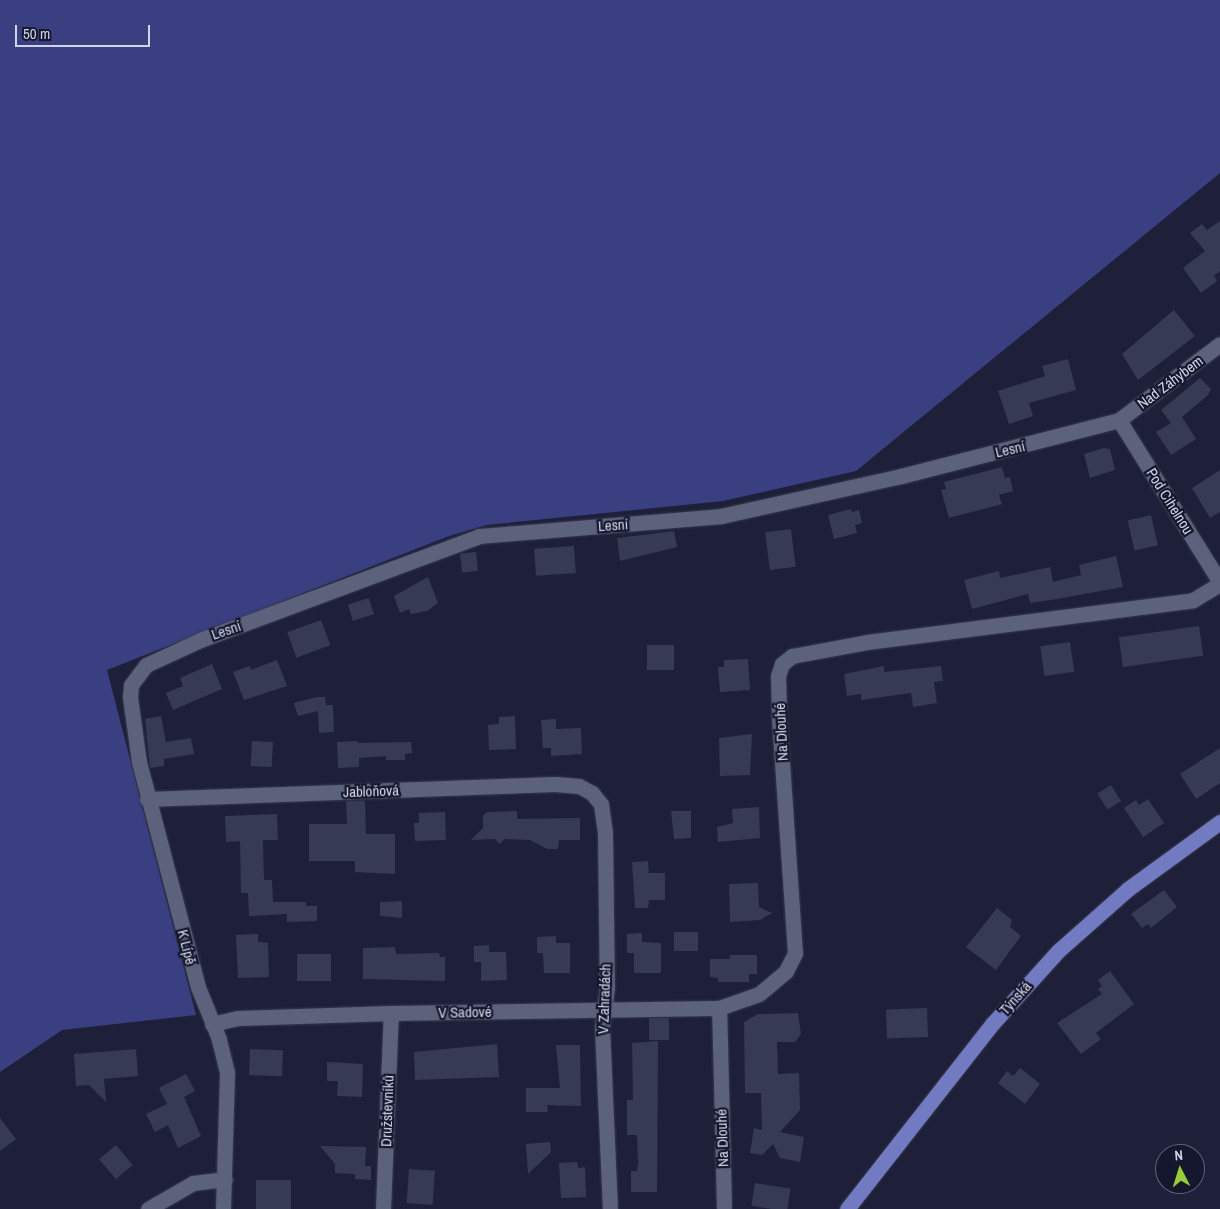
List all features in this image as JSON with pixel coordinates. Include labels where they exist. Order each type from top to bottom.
[{"type":"main road","name":"Týnská","points":[[847,1209],[993,1022],[1058,951],[1128,889],[1220,822]]},
{"type":"street","name":"Nad Záhybem","points":[[1119,420],[1220,344]]},
{"type":"street","name":"Pod Cihelnou","points":[[1119,420],[1220,583]]},
{"type":"street","name":"Lesní","points":[[131,685],[146,665],[200,640],[479,536],[721,516],[901,476],[1119,420]]},
{"type":"street","name":"Na Dlouhé","points":[[724,1207],[719,1008],[759,994],[786,971],[795,952],[779,716],[778,676],[782,664],[792,656],[867,642],[1193,600],[1220,583]]},
{"type":"street","name":"K Lípě","points":[[131,685],[133,727],[147,799],[198,987],[227,1072],[224,1209]]},
{"type":"street","name":"Jabloňová","points":[[147,799],[555,784],[579,786],[592,792]]},
{"type":"street","name":"V Zahradách","points":[[592,792],[600,804],[605,833],[607,987],[604,1010],[610,1209]]},
{"type":"street","name":"V Sadové","points":[[212,1024],[238,1018],[391,1013],[719,1008]]},
{"type":"street","name":"Družstevníků","points":[[383,1209],[391,1013]]},
{"type":"street","points":[[148,1209],[193,1183],[225,1179]]},
{"type":"shaded area","points":[[0,0],[1220,0],[1220,173],[856,471],[723,501],[487,525],[449,536],[107,670],[196,1015],[62,1030],[0,1072]]},
{"type":"building","points":[[1220,221],[1220,271],[1214,276],[1217,281],[1201,293],[1183,268],[1205,251],[1190,233],[1202,224],[1207,230]]},
{"type":"building","points":[[1174,310],[1195,336],[1138,380],[1122,354]]},
{"type":"building","points":[[1068,359],[1076,390],[1029,403],[1033,416],[1009,424],[998,391],[1045,376],[1042,366]]},
{"type":"building","points":[[1200,378],[1211,389],[1208,395],[1182,417],[1196,439],[1171,455],[1156,432],[1171,423],[1161,410]]},
{"type":"building","points":[[1104,448],[1110,449],[1115,470],[1090,478],[1084,454]]},
{"type":"building","points":[[1002,467],[1005,478],[1010,477],[1013,491],[999,495],[1002,504],[949,518],[941,490],[946,489],[944,482]]},
{"type":"building","points":[[1220,470],[1220,512],[1210,518],[1192,488]]},
{"type":"building","points":[[851,509],[852,512],[859,510],[862,523],[855,525],[857,533],[834,539],[828,515]]},
{"type":"building","points":[[1151,515],[1158,545],[1135,551],[1128,520]]},
{"type":"building","points":[[791,529],[796,567],[770,570],[765,532]]},
{"type":"building","points":[[674,531],[677,547],[620,561],[617,538]]},
{"type":"building","points":[[574,546],[576,573],[536,576],[534,549]]},
{"type":"building","points":[[476,552],[478,571],[462,573],[460,554]]},
{"type":"building","points":[[1116,556],[1123,587],[1057,599],[1030,603],[1028,594],[972,609],[964,580],[999,571],[1000,578],[1050,567],[1053,582],[1081,575],[1079,565]]},
{"type":"building","points":[[428,577],[438,603],[427,611],[411,614],[409,609],[400,613],[394,596]]},
{"type":"building","points":[[369,598],[374,614],[353,621],[348,604]]},
{"type":"building","points":[[321,620],[330,645],[296,658],[287,632]]},
{"type":"building","points":[[1199,626],[1203,656],[1123,667],[1119,637]]},
{"type":"building","points":[[1070,642],[1074,672],[1044,676],[1040,646]]},
{"type":"building","points":[[647,645],[674,645],[674,670],[647,670]]},
{"type":"building","points":[[748,659],[750,690],[720,692],[718,667],[724,667],[724,660]]},
{"type":"building","points":[[277,660],[287,686],[244,700],[233,672],[250,666],[251,670]]},
{"type":"building","points":[[212,664],[222,689],[173,710],[166,693],[183,686],[180,678]]},
{"type":"building","points":[[884,666],[884,672],[941,666],[943,681],[934,682],[937,703],[913,707],[911,693],[861,700],[861,694],[847,696],[844,674]]},
{"type":"building","points":[[317,697],[325,697],[326,705],[333,705],[334,732],[319,733],[318,711],[298,716],[294,703]]},
{"type":"building","points":[[161,716],[166,742],[191,738],[194,754],[164,759],[164,766],[150,768],[145,719]]},
{"type":"building","points":[[515,716],[516,749],[489,750],[488,725],[499,724],[499,717]]},
{"type":"building","points":[[556,719],[556,729],[581,728],[582,754],[551,756],[551,748],[543,748],[541,720]]},
{"type":"building","points":[[752,734],[750,775],[720,776],[719,738]]},
{"type":"building","points":[[252,741],[273,742],[272,767],[251,766]]},
{"type":"building","points":[[358,741],[358,743],[411,742],[412,753],[405,754],[405,760],[386,760],[386,756],[359,758],[359,767],[338,768],[337,742]]},
{"type":"building","points":[[1220,748],[1220,783],[1196,799],[1180,774]]},
{"type":"building","points":[[1111,785],[1121,801],[1107,810],[1097,793]]},
{"type":"building","points":[[1148,799],[1164,823],[1143,837],[1124,808],[1136,800],[1139,805]]},
{"type":"building","points":[[346,801],[365,801],[366,834],[395,834],[395,874],[355,872],[355,861],[309,861],[309,824],[347,824]]},
{"type":"building","points":[[759,807],[760,838],[718,842],[717,827],[733,823],[732,809]]},
{"type":"building","points":[[517,811],[517,819],[580,818],[580,840],[559,840],[558,849],[547,849],[530,840],[504,839],[500,844],[495,839],[471,840],[483,828],[483,816],[487,812]]},
{"type":"building","points":[[671,811],[691,811],[691,838],[674,839]]},
{"type":"building","points":[[445,812],[446,840],[415,841],[414,823],[419,823],[419,813]]},
{"type":"building","points":[[277,814],[278,840],[263,840],[264,880],[272,880],[273,902],[306,902],[306,906],[317,906],[317,921],[287,922],[287,914],[249,916],[248,893],[241,893],[240,841],[226,842],[225,816]]},
{"type":"building","points":[[648,861],[649,873],[665,873],[665,900],[649,900],[648,908],[635,908],[632,862]]},
{"type":"building","points":[[758,883],[759,907],[772,913],[760,920],[730,922],[729,884]]},
{"type":"building","points":[[1164,890],[1177,907],[1151,928],[1148,924],[1142,928],[1131,914]]},
{"type":"building","points":[[402,901],[402,918],[380,916],[380,902]]},
{"type":"building","points":[[997,908],[1012,920],[1010,927],[1021,936],[996,970],[966,947]]},
{"type":"building","points":[[674,932],[698,932],[698,951],[674,951]]},
{"type":"building","points":[[642,933],[642,942],[661,943],[661,973],[634,973],[634,953],[627,953],[627,934]]},
{"type":"building","points":[[258,934],[258,942],[268,943],[269,977],[238,978],[236,935]]},
{"type":"building","points":[[556,936],[556,943],[570,943],[570,973],[544,973],[543,953],[537,953],[537,937]]},
{"type":"building","points":[[489,945],[489,952],[506,952],[507,980],[481,981],[481,962],[474,962],[474,946]]},
{"type":"building","points":[[395,947],[396,954],[439,953],[440,957],[445,957],[445,981],[363,979],[363,948]]},
{"type":"building","points":[[297,954],[331,954],[331,981],[297,981]]},
{"type":"building","points":[[730,955],[757,955],[757,974],[749,974],[749,982],[718,982],[718,978],[710,977],[710,959],[730,959]]},
{"type":"building","points":[[1110,971],[1134,1004],[1096,1033],[1101,1039],[1081,1054],[1057,1023],[1102,994],[1098,989],[1102,986],[1098,980]]},
{"type":"building","points":[[927,1008],[928,1037],[887,1038],[886,1009]]},
{"type":"building","points":[[798,1013],[801,1034],[795,1042],[777,1042],[778,1074],[799,1073],[800,1110],[780,1132],[804,1137],[800,1162],[780,1158],[773,1144],[762,1155],[750,1153],[754,1128],[762,1130],[761,1093],[745,1093],[744,1022],[758,1014]]},
{"type":"building","points":[[649,1018],[669,1018],[669,1040],[649,1040]]},
{"type":"building","points":[[658,1041],[657,1192],[631,1192],[631,1171],[637,1171],[638,1164],[637,1135],[627,1135],[627,1100],[633,1100],[632,1043]]},
{"type":"building","points":[[497,1044],[499,1077],[415,1080],[414,1052]]},
{"type":"building","points":[[556,1045],[580,1045],[581,1106],[547,1105],[548,1112],[526,1112],[526,1088],[560,1088]]},
{"type":"building","points":[[136,1049],[138,1076],[104,1079],[106,1102],[89,1085],[76,1086],[74,1054]]},
{"type":"building","points":[[250,1049],[283,1050],[282,1076],[249,1075]]},
{"type":"building","points":[[327,1062],[363,1064],[362,1097],[337,1096],[338,1081],[327,1081]]},
{"type":"building","points":[[1020,1068],[1040,1084],[1025,1104],[998,1083],[1007,1071],[1013,1076]]},
{"type":"building","points":[[186,1074],[195,1091],[184,1097],[201,1136],[178,1148],[168,1125],[155,1132],[146,1114],[167,1104],[159,1088]]},
{"type":"building","points":[[0,1118],[16,1139],[0,1151]]},
{"type":"building","points":[[550,1142],[551,1152],[528,1174],[526,1144]]},
{"type":"building","points":[[116,1145],[133,1165],[116,1179],[99,1159]]},
{"type":"building","points":[[320,1146],[366,1147],[365,1166],[371,1166],[371,1180],[355,1179],[355,1174],[335,1173],[335,1164]]},
{"type":"building","points":[[577,1162],[578,1168],[585,1167],[586,1197],[561,1198],[559,1163]]},
{"type":"building","points":[[409,1169],[435,1171],[433,1205],[407,1203]]},
{"type":"building","points":[[256,1180],[291,1180],[291,1209],[256,1209]]},
{"type":"building","points":[[755,1183],[791,1189],[787,1209],[751,1206]]}]
